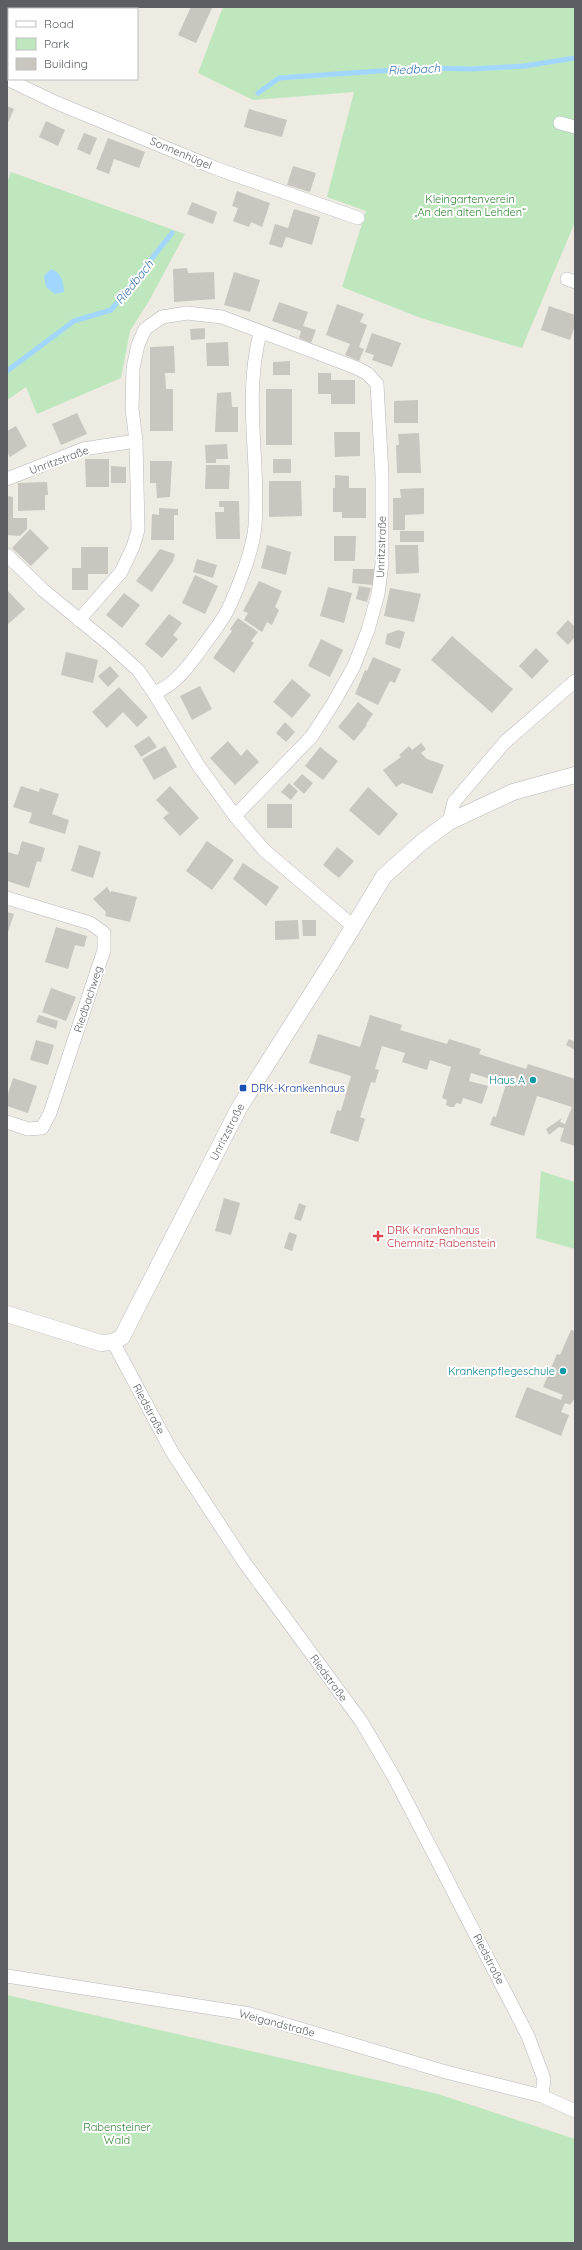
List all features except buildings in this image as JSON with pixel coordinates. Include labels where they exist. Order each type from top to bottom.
[{"type":"street","name":"Sonnenhügel","points":[[9,80],[57,103],[215,168],[358,218]]},
{"type":"street","points":[[560,123],[575,127]]},
{"type":"street","name":"Unritzstraße","points":[[80,620],[121,572],[133,547],[138,530],[139,510],[136,441],[132,409],[134,368],[138,344],[144,329],[162,317],[187,313],[222,317],[260,333],[357,368],[368,374],[377,384],[382,476],[382,564],[378,594],[368,630],[354,666],[334,702],[312,736],[235,816]]},
{"type":"street","points":[[154,693],[164,690],[176,678],[196,657],[214,631],[229,608],[248,555],[255,528],[251,396],[255,355],[260,333]]},
{"type":"street","name":"Unritzstraße","points":[[7,480],[83,449],[136,441]]},
{"type":"street","points":[[7,555],[43,590],[138,670],[198,764],[235,816],[264,850],[354,927]]},
{"type":"street","points":[[449,822],[454,802],[505,742],[575,681]]},
{"type":"street","name":"Unritzstraße","points":[[113,1342],[122,1336],[239,1108],[354,927],[384,876],[422,842],[449,822],[512,792],[575,775]]},
{"type":"street","name":"Riedbachweg","points":[[7,898],[90,923],[104,933],[104,950],[50,1113],[42,1128],[28,1129],[7,1122]]},
{"type":"street","points":[[7,1314],[101,1343],[113,1342]]},
{"type":"street","name":"Riedstraße","points":[[113,1342],[172,1452],[244,1562],[361,1721],[394,1778],[528,2036],[544,2079],[542,2096]]},
{"type":"street","name":"Weigandstraße","points":[[7,1976],[250,2014],[446,2072],[542,2096]]},
{"type":"street","points":[[542,2096],[575,2110]]},
{"type":"green space","name":"Kleingartenverein „An den alten Lehden“","points":[[223,7],[575,7],[575,222],[522,348],[421,318],[342,287],[366,211],[327,197],[354,92],[253,100],[198,73]]},
{"type":"green space","points":[[11,172],[185,234],[149,301],[130,331],[121,378],[37,414],[26,387],[7,400],[7,182]]},
{"type":"green space","points":[[541,1171],[575,1182],[575,1249],[536,1238]]},
{"type":"green space","name":"Rabensteiner Wald","points":[[7,1995],[438,2094],[575,2139],[575,2243],[7,2243]]},
{"type":"water","points":[[51,269],[60,275],[64,292],[55,294],[46,287],[44,276]]},
{"type":"waterway","name":"Riedbach","points":[[258,93],[279,78],[423,68],[472,69],[524,66],[575,58]]},
{"type":"waterway","name":"Riedbach","points":[[7,371],[74,321],[111,310],[172,233]]},
{"type":"place","name":"Haus A","points":[[533,1080]]},
{"type":"place","name":"DRK-Krankenhaus","points":[[243,1088]]},
{"type":"place","name":"DRK Krankenhaus Chemnitz-Rabenstein","points":[[378,1236]]},
{"type":"place","name":"Krankenpflegeschule","points":[[563,1371]]}]
